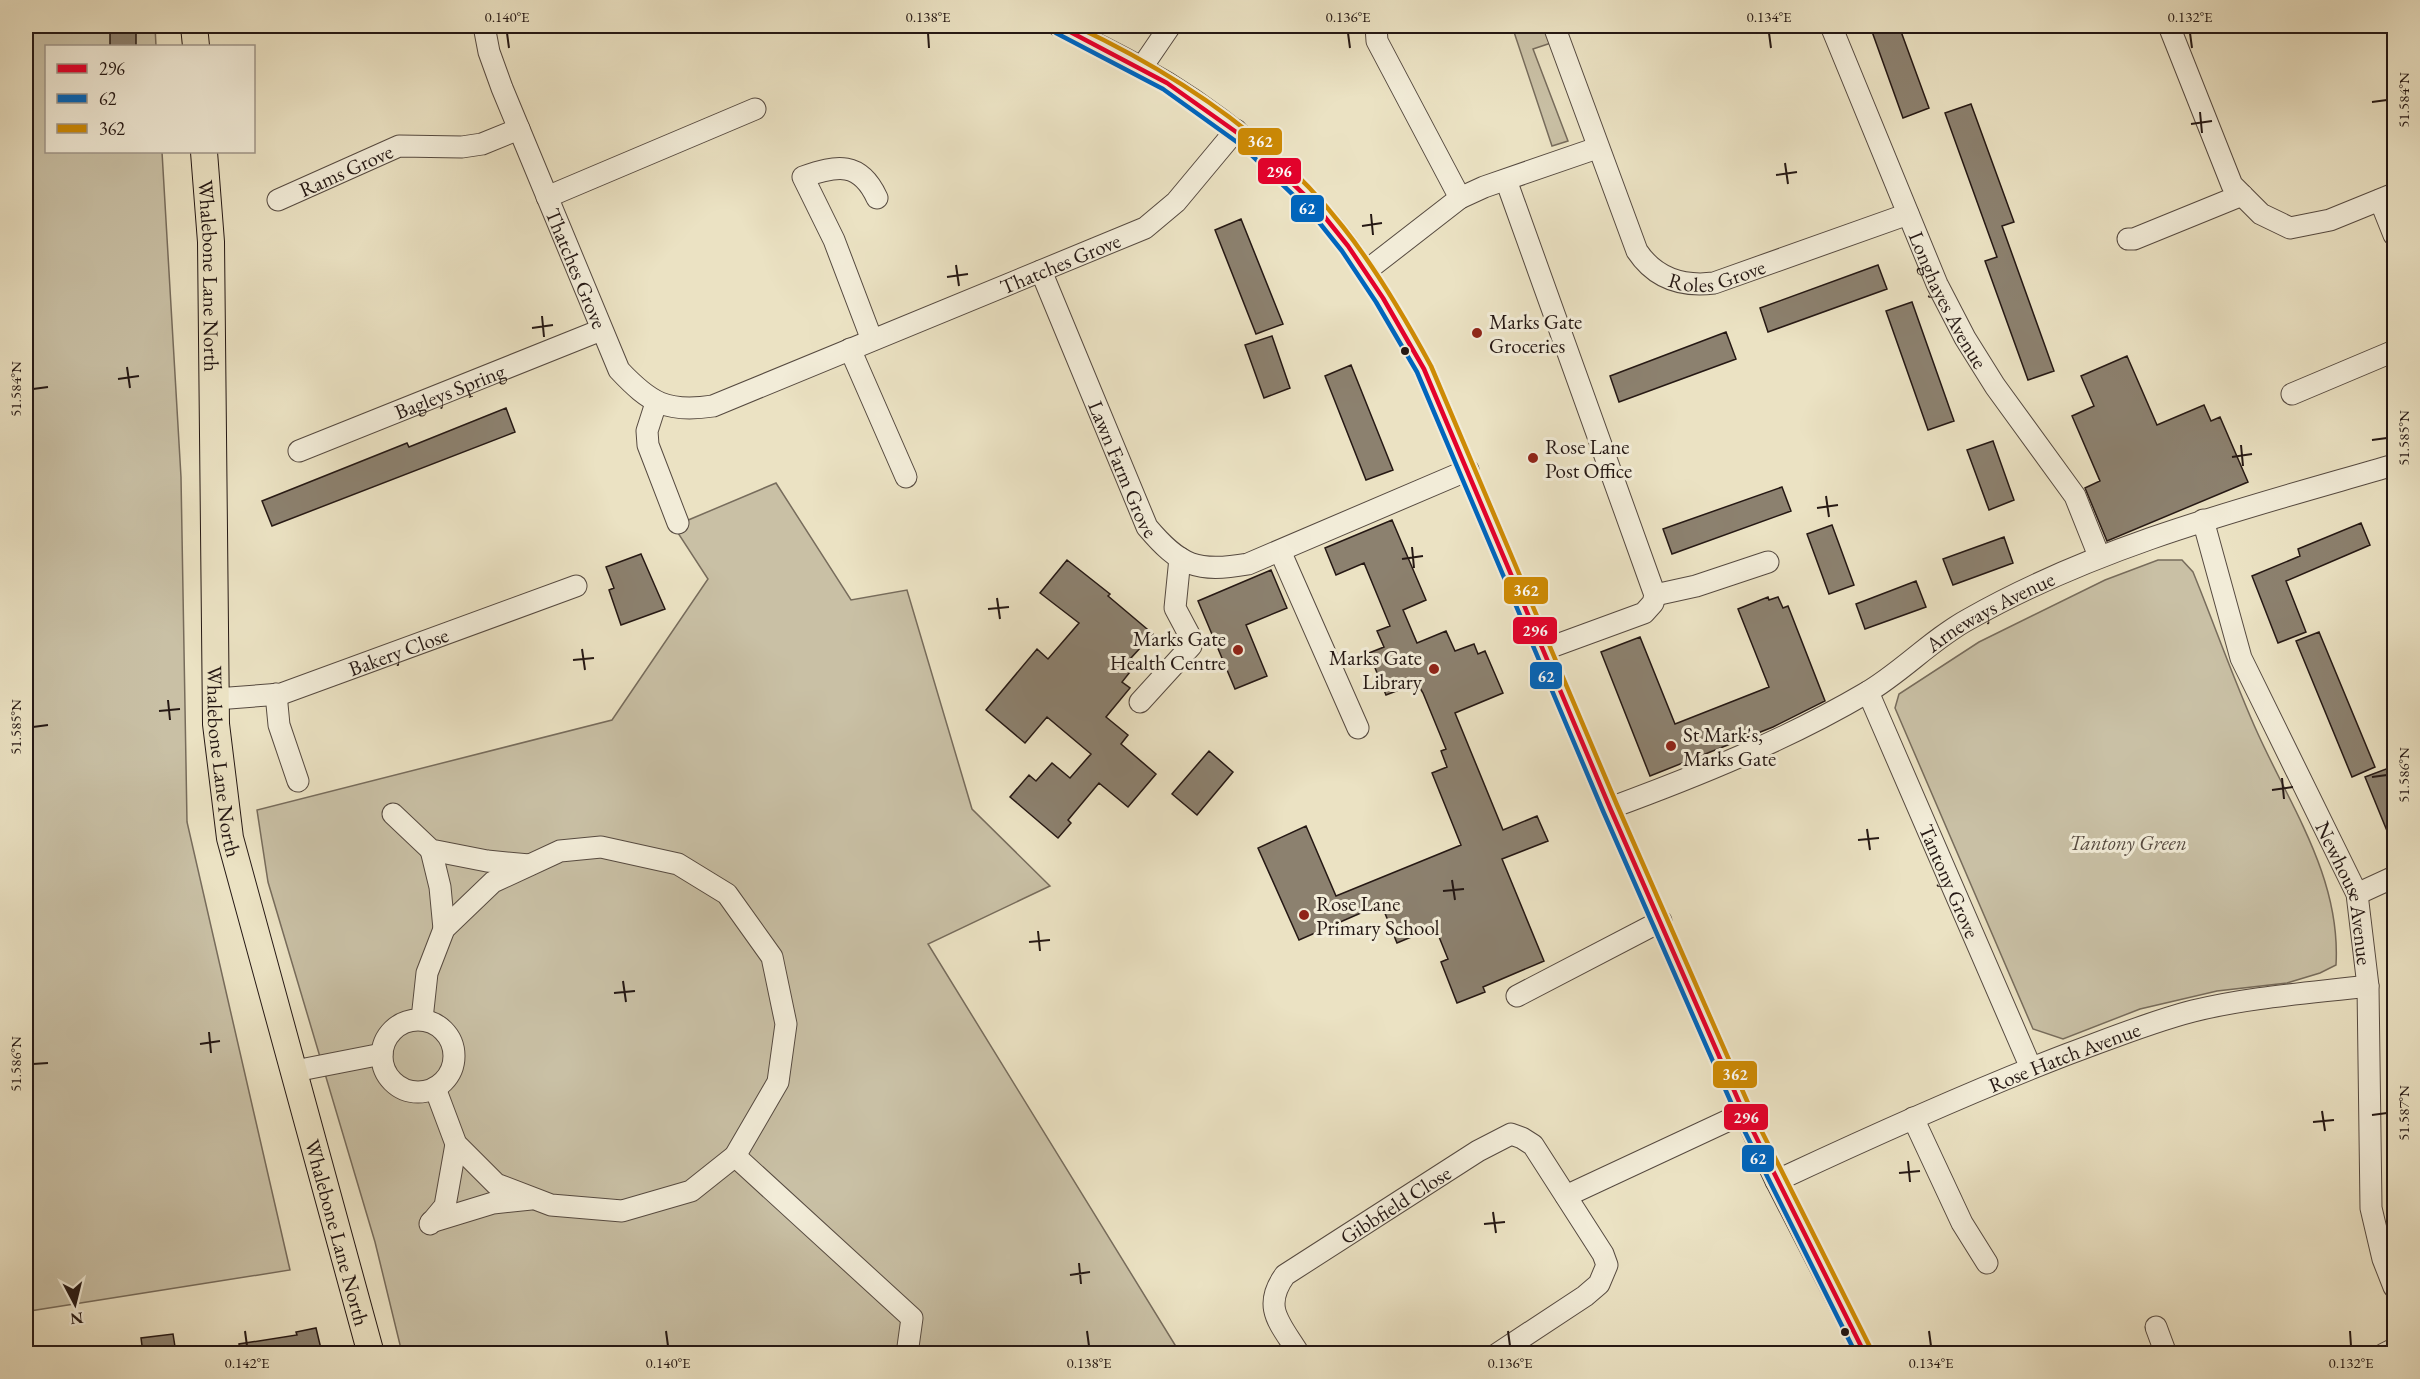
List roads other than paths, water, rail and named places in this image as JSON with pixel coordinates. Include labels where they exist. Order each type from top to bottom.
[{"type":"main road","points":[[194,26],[196,45]]},
{"type":"main road","name":"Whalebone Lane North","points":[[204,153],[211,242],[216,724],[230,838],[371,1353]]},
{"type":"street","name":"Thatches Grove","points":[[484,26],[489,52],[519,129],[619,370],[635,387],[656,403],[690,409],[713,406],[1145,228],[1176,202],[1236,130]]},
{"type":"street","points":[[1059,26],[1142,67],[1236,130],[1300,191],[1335,229],[1366,271],[1424,369],[1610,808],[1744,1113],[1776,1182],[1865,1353]]},
{"type":"street","points":[[1142,67],[1170,26]]},
{"type":"street","points":[[1376,26],[1377,41],[1460,198]]},
{"type":"street","name":"Roles Grove","points":[[1554,26],[1597,148],[1637,251],[1653,270],[1683,283],[1699,285],[1726,279],[1908,214]]},
{"type":"street","name":"Longhayes Avenue","points":[[1831,26],[1937,284],[1965,338],[1995,386],[2075,496],[2099,556]]},
{"type":"street","points":[[2169,26],[2232,185],[2261,214],[2290,228],[2330,220],[2387,197],[2394,235]]},
{"type":"street","name":"Thatches Grove","points":[[547,197],[755,109]]},
{"type":"street","name":"Rams Grove","points":[[278,200],[399,146],[462,147],[482,144],[519,129]]},
{"type":"street","points":[[1366,271],[1460,198],[1597,148]]},
{"type":"street","points":[[872,340],[834,240],[803,177],[828,168],[843,168],[861,174],[870,183],[877,198]]},
{"type":"street","points":[[1506,180],[1655,595],[1653,603],[1644,613],[1543,650]]},
{"type":"street","points":[[2128,239],[2134,239],[2242,195]]},
{"type":"street","name":"Lawn Farm Grove","points":[[1041,271],[1147,527],[1165,548],[1187,563],[1216,569],[1248,564],[1467,470]]},
{"type":"street","name":"Bagleys Spring","points":[[298,451],[601,330]]},
{"type":"street","points":[[850,350],[906,477]]},
{"type":"street","points":[[2292,394],[2394,351]]},
{"type":"street","points":[[656,403],[647,431],[648,445],[678,523]]},
{"type":"street","name":"Arneways Avenue","points":[[1610,808],[1798,731],[1868,692],[1968,619],[2099,556],[2203,520],[2394,465]]},
{"type":"street","name":"Newhouse Avenue","points":[[2203,520],[2241,658],[2357,894],[2368,986],[2371,1208],[2383,1259],[2394,1287]]},
{"type":"street","points":[[1280,551],[1358,728]]},
{"type":"street","points":[[1140,702],[1191,646],[1192,640],[1176,608],[1180,558]]},
{"type":"street","points":[[1655,595],[1696,586],[1768,562]]},
{"type":"street","name":"Bakery Close","points":[[216,699],[276,694],[576,586]]},
{"type":"street","name":"Tantony Grove","points":[[1868,692],[2031,1068]]},
{"type":"street","points":[[276,694],[279,725],[298,781]]},
{"type":"street","points":[[393,814],[431,850],[440,886],[444,929]]},
{"type":"street","points":[[422,1019],[427,973],[444,929],[493,882],[560,850],[601,847],[678,864],[727,894],[772,957],[786,1024],[778,1082],[735,1156],[691,1191],[622,1211],[551,1205],[496,1184],[456,1144],[435,1088]]},
{"type":"street","points":[[431,850],[488,861],[530,865]]},
{"type":"street","points":[[2357,894],[2394,877]]},
{"type":"street","points":[[1517,996],[1661,921]]},
{"type":"street","name":"Rose Hatch Avenue","points":[[1776,1182],[1913,1118],[2031,1068],[2192,1011],[2252,999],[2368,986]]},
{"type":"street","points":[[422,1019],[434,1023],[445,1031],[453,1050],[452,1069],[435,1088],[423,1092],[402,1088],[387,1074],[382,1054],[387,1036],[396,1027],[407,1021],[422,1019]]},
{"type":"street","points":[[295,1071],[382,1054]]},
{"type":"street","points":[[1566,1196],[1744,1113]]},
{"type":"street","points":[[1913,1118],[1962,1223],[1987,1263]]},
{"type":"street","name":"Gibbfield Close","points":[[1299,1353],[1275,1314],[1272,1304],[1275,1288],[1285,1275],[1501,1137],[1511,1134],[1533,1145],[1603,1254],[1607,1265],[1599,1284],[1585,1296],[1497,1353]]},
{"type":"street","points":[[456,1144],[445,1206],[427,1227],[492,1203],[535,1199]]},
{"type":"street","points":[[735,1156],[912,1318],[907,1353]]},
{"type":"street","points":[[2156,1327],[2166,1353]]},
{"type":"street","points":[[2384,1353],[2394,1349]]},
{"type":"place","name":"Marks Gate Groceries","points":[[1477,333]]},
{"type":"place","name":"Rose Lane Post Office","points":[[1533,458]]},
{"type":"place","name":"Marks Gate Health Centre","points":[[1238,650]]},
{"type":"place","name":"Marks Gate Library","points":[[1434,669]]},
{"type":"place","name":"St Mark's, Marks Gate","points":[[1671,746]]},
{"type":"place","name":"Rose Lane Primary School","points":[[1304,915]]},
{"type":"park label","name":"Tantony Green","points":[[2128,842]]}]
